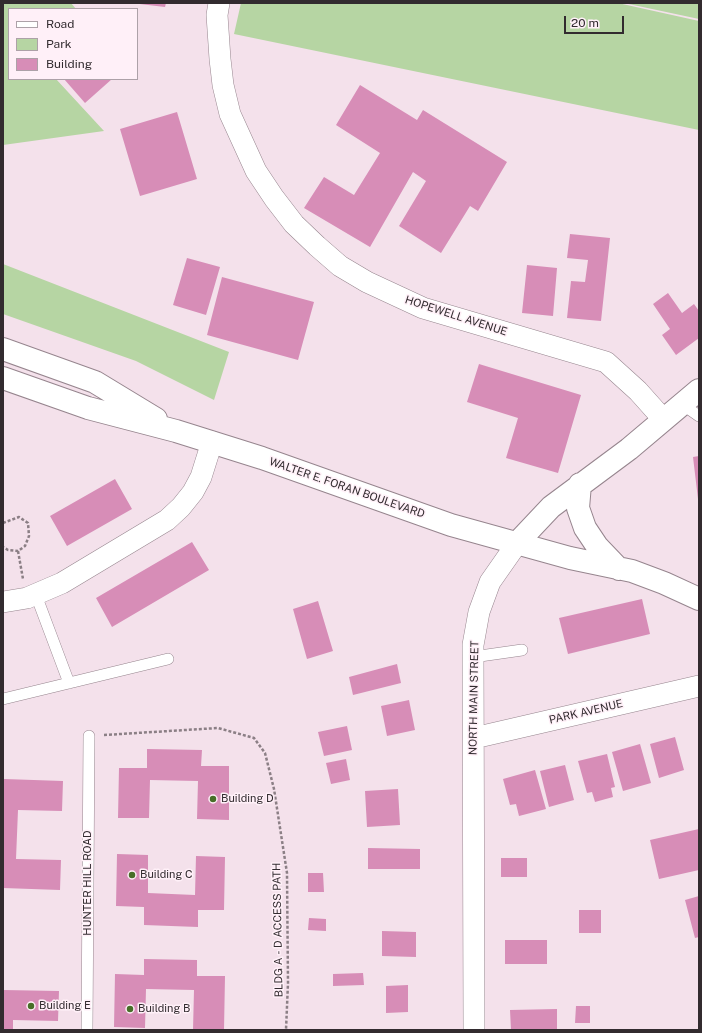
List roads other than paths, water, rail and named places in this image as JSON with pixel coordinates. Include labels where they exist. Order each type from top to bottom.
[{"type":"street","name":"HOPEWELL AVENUE","points":[[220,3],[218,15],[220,58],[223,85],[230,114],[256,171],[294,224],[317,246],[340,266],[367,282],[424,308],[606,362],[638,391],[663,419]]},
{"type":"street","name":"WALTER E. FORAN BOULEVARD","points":[[3,349],[95,382],[176,430]]},
{"type":"street","name":"WALTER E. FORAN BOULEVARD","points":[[3,378],[88,408],[176,430],[451,525],[518,542]]},
{"type":"street","name":"NORTH MAIN STREET","points":[[474,1030],[473,645],[479,612],[490,582],[518,542],[551,507],[629,449],[663,419],[690,410],[699,390]]},
{"type":"street","points":[[3,602],[21,600],[30,588],[62,583],[167,520],[181,507],[193,492],[201,477],[212,442]]},
{"type":"street","points":[[580,484],[578,508],[585,528],[597,546],[619,569]]},
{"type":"street","points":[[518,542],[570,558],[619,569],[664,583],[699,599]]},
{"type":"street","name":"PARK AVENUE","points":[[474,738],[699,686]]},
{"type":"lane","points":[[30,588],[69,683]]},
{"type":"lane","points":[[473,657],[522,650]]},
{"type":"lane","points":[[3,700],[168,659]]},
{"type":"lane","name":"HUNTER HILL ROAD","points":[[87,1030],[89,736]]},
{"type":"place","name":"Building D","points":[[213,799]]},
{"type":"place","name":"Building C","points":[[132,875]]},
{"type":"place","name":"Building E","points":[[31,1006]]},
{"type":"place","name":"Building B","points":[[130,1009]]}]
